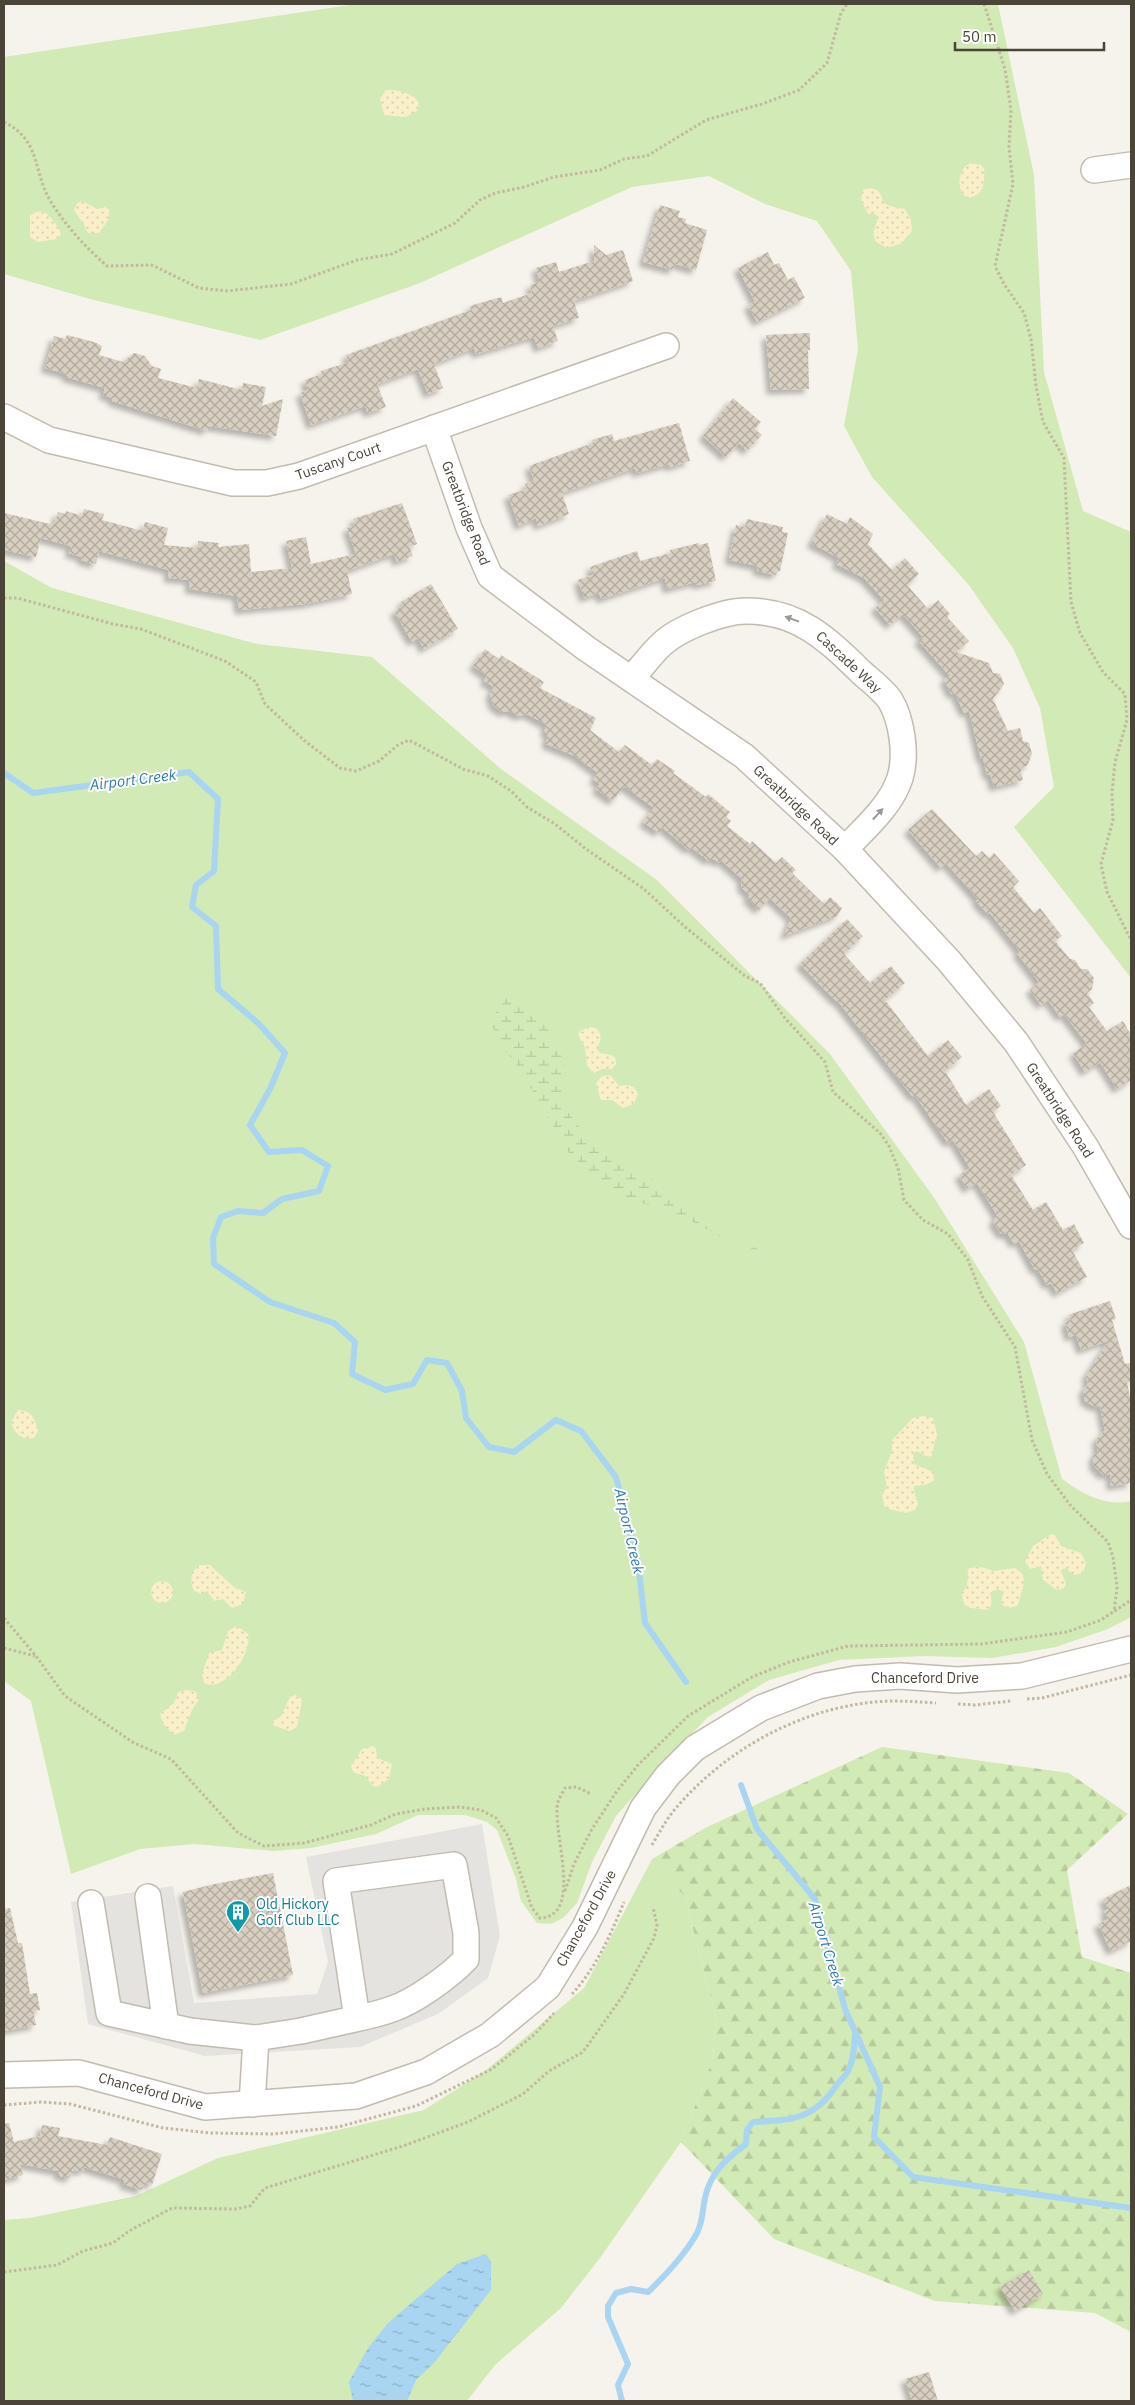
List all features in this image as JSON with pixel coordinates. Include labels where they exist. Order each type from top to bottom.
[{"type":"street","points":[[1094,170],[1131,165]]},
{"type":"street","name":"Tuscany Court","points":[[4,417],[49,440],[233,483],[267,483],[299,476],[666,346]]},
{"type":"street","name":"Greatbridge Road","points":[[434,428],[469,528],[490,576],[587,648],[744,756],[844,849],[949,961],[1016,1042],[1085,1146],[1131,1226]]},
{"type":"street","name":"Cascade Way","points":[[632,678],[663,642],[702,620],[744,611],[769,613],[792,618],[814,629],[889,700],[898,720],[902,743],[900,778],[885,806],[844,849]]},
{"type":"street","name":"Chanceford Drive","points":[[4,2075],[79,2073],[205,2108],[356,2096],[426,2072],[490,2035],[548,1986],[585,1926],[642,1808],[668,1775],[695,1748],[761,1708],[818,1686],[855,1679],[900,1676],[957,1680],[1022,1676],[1131,1649]]},
{"type":"street","points":[[91,1903],[109,2013],[190,2032],[256,2038],[301,2031],[357,2018],[394,2009],[449,1976],[466,1959],[466,1933],[454,1865],[336,1881],[357,2018]]},
{"type":"street","points":[[148,1897],[166,2026]]},
{"type":"street","points":[[252,2104],[256,2038]]},
{"type":"path","points":[[4,122],[17,128],[28,141],[50,200],[92,253],[107,266],[152,265],[200,288],[227,291],[291,284],[357,260],[392,254],[454,223],[480,200],[495,193],[524,187],[554,176],[600,170],[624,159],[647,156],[706,120],[762,104],[799,90],[827,63],[841,13],[847,4]]},
{"type":"path","points":[[984,4],[1005,69],[1011,110],[1009,148],[1013,184],[995,266],[1004,284],[1024,313],[1031,339],[1036,386],[1043,422],[1064,458],[1071,602],[1080,633],[1103,672],[1125,694],[1127,720],[1115,762],[1112,793],[1113,820],[1102,864],[1108,892],[1131,940]]},
{"type":"path","points":[[4,598],[26,600],[113,624],[141,629],[225,661],[256,682],[265,704],[306,742],[340,768],[356,770],[379,761],[398,745],[409,740],[463,768],[488,776],[511,791],[527,807],[555,824],[586,849],[644,889],[684,926],[745,976],[760,983],[784,1017],[825,1062],[833,1092],[880,1133],[889,1146],[898,1168],[904,1200],[923,1220],[948,1234],[968,1260],[982,1296],[1014,1347],[1032,1440],[1047,1474],[1071,1506],[1108,1542],[1113,1557],[1117,1587],[1114,1612]]},
{"type":"path","points":[[4,1618],[36,1656],[65,1696],[134,1743],[171,1759],[238,1833],[264,1846],[304,1843],[371,1825],[396,1814],[425,1809],[460,1807],[481,1810],[496,1818],[508,1836],[532,1908],[540,1918],[550,1917],[560,1909],[564,1894],[558,1803],[565,1788],[577,1787],[591,1794]]},
{"type":"path","points":[[4,1648],[36,1656]]},
{"type":"path","points":[[4,2272],[57,2265],[83,2251],[114,2242],[129,2231],[172,2208],[235,2209],[250,2206],[265,2188],[403,2146],[468,2122],[523,2094],[549,2071],[583,2052],[605,2023],[624,1994],[654,1938],[657,1925],[653,1907]]},
{"type":"green space","points":[[356,4],[998,4],[1034,175],[1044,372],[1083,511],[1131,532],[1131,978],[1014,827],[1054,787],[1040,708],[1013,648],[968,584],[872,477],[844,426],[858,349],[851,271],[817,221],[765,204],[709,176],[632,187],[420,283],[260,340],[90,299],[4,274],[4,57]]},
{"type":"green space","points":[[4,561],[52,588],[257,644],[372,657],[501,769],[657,880],[830,1054],[935,1199],[1024,1342],[1062,1479],[1078,1490],[1103,1501],[1131,1501],[1131,1617],[1108,1629],[1056,1647],[992,1658],[924,1656],[839,1660],[769,1680],[708,1717],[616,1816],[592,1862],[577,1903],[563,1918],[551,1924],[537,1923],[521,1901],[516,1879],[497,1830],[487,1822],[465,1815],[418,1815],[376,1834],[311,1848],[274,1851],[194,1844],[140,1849],[71,1874],[31,1701],[4,1681]]},
{"type":"green space","points":[[509,994],[519,1000],[548,1029],[553,1048],[567,1054],[560,1083],[566,1110],[582,1130],[614,1157],[656,1181],[691,1212],[729,1236],[757,1248],[753,1254],[680,1215],[615,1195],[569,1153],[519,1068],[505,1050],[490,1022]]},
{"type":"green space","points":[[882,1747],[1069,1773],[1128,1814],[1067,1870],[1082,1957],[1131,1973],[1131,2332],[1095,2313],[935,2301],[774,2239],[681,2142],[713,2059],[716,2017],[685,1897],[652,1859],[707,1827]]},
{"type":"green space","points":[[652,1859],[659,1864],[685,1897],[716,2017],[713,2059],[681,2142],[600,2258],[561,2308],[495,2365],[467,2401],[4,2401],[4,2220],[30,2218],[136,2196],[218,2158],[424,2110],[485,2071],[584,1988]]},
{"type":"sand","points":[[386,90],[400,91],[412,96],[419,103],[417,111],[406,117],[384,115],[380,99]]},
{"type":"sand","points":[[972,163],[981,165],[984,169],[984,179],[980,191],[968,198],[961,190],[960,179],[963,169]]},
{"type":"sand","points":[[867,188],[878,191],[883,202],[890,206],[905,209],[911,220],[912,231],[902,243],[887,248],[876,242],[873,234],[878,217],[874,213],[868,214],[861,199],[863,190]]},
{"type":"sand","points":[[82,201],[97,209],[106,207],[109,209],[109,219],[99,233],[88,233],[74,210],[77,203]]},
{"type":"sand","points":[[42,211],[58,227],[61,234],[57,239],[38,242],[30,237],[30,216],[33,213]]},
{"type":"sand","points":[[590,1027],[596,1028],[600,1034],[601,1038],[597,1049],[600,1053],[611,1055],[615,1058],[616,1064],[612,1069],[602,1069],[594,1073],[587,1066],[585,1047],[578,1035],[580,1031]]},
{"type":"sand","points":[[608,1075],[619,1086],[628,1085],[634,1087],[638,1094],[634,1104],[623,1108],[612,1100],[601,1100],[596,1083],[601,1077]]},
{"type":"sand","points":[[18,1410],[30,1413],[34,1419],[38,1431],[34,1438],[22,1437],[14,1430],[11,1422]]},
{"type":"sand","points":[[923,1416],[933,1418],[938,1438],[935,1440],[932,1456],[927,1457],[917,1451],[913,1453],[914,1464],[933,1472],[934,1481],[925,1485],[914,1486],[918,1504],[915,1510],[905,1513],[889,1509],[884,1506],[882,1495],[887,1487],[884,1472],[892,1451],[892,1440],[913,1418]]},
{"type":"sand","points":[[1051,1534],[1055,1535],[1061,1546],[1081,1553],[1086,1563],[1083,1573],[1074,1575],[1066,1568],[1061,1570],[1066,1584],[1064,1588],[1057,1590],[1043,1580],[1041,1566],[1030,1569],[1025,1561],[1033,1546]]},
{"type":"sand","points":[[200,1565],[210,1565],[234,1587],[246,1592],[243,1604],[232,1608],[223,1599],[214,1601],[207,1591],[202,1594],[194,1591],[191,1583],[192,1572]]},
{"type":"sand","points":[[981,1567],[994,1571],[1015,1568],[1023,1574],[1024,1583],[1018,1605],[1010,1608],[1001,1604],[1003,1592],[998,1589],[990,1593],[992,1603],[988,1610],[971,1608],[963,1604],[962,1592],[967,1587],[968,1570],[969,1568]]},
{"type":"sand","points":[[162,1581],[170,1584],[173,1592],[170,1600],[162,1603],[154,1600],[151,1592],[154,1584]]},
{"type":"sand","points":[[235,1627],[248,1634],[246,1651],[242,1660],[236,1669],[220,1683],[212,1685],[204,1683],[202,1674],[209,1653],[222,1650],[228,1631]]},
{"type":"sand","points":[[186,1690],[195,1691],[199,1700],[193,1708],[184,1731],[174,1735],[163,1724],[160,1714],[174,1703],[178,1692]]},
{"type":"sand","points":[[296,1695],[302,1701],[297,1727],[290,1731],[274,1726],[272,1722],[281,1716],[290,1697]]},
{"type":"sand","points":[[373,1746],[376,1749],[377,1758],[392,1764],[389,1779],[377,1787],[373,1786],[365,1776],[353,1772],[351,1766],[362,1749]]},
{"type":"shaded area","points":[[482,1824],[500,1936],[488,1978],[438,2014],[360,2047],[205,2056],[88,2024],[71,1902],[173,1886],[194,2003],[317,1994],[328,1962],[306,1857]]},
{"type":"water","points":[[486,2254],[491,2262],[491,2290],[434,2363],[416,2380],[408,2399],[406,2401],[353,2401],[349,2382],[368,2348],[388,2323],[457,2264]]},
{"type":"building","points":[[660,205],[680,211],[678,217],[686,219],[685,223],[707,230],[696,270],[675,264],[673,270],[643,262]]},
{"type":"building","points":[[594,245],[606,255],[623,250],[633,281],[574,301],[579,318],[553,326],[558,341],[538,348],[534,337],[476,354],[474,348],[434,364],[443,388],[428,394],[418,369],[377,384],[386,407],[368,413],[365,406],[311,425],[300,393],[308,390],[305,380],[322,374],[321,371],[349,362],[346,355],[471,310],[470,306],[501,297],[503,303],[532,293],[530,285],[540,282],[536,268],[556,262],[559,272],[594,261]]},
{"type":"building","points":[[768,252],[774,265],[779,263],[788,280],[794,277],[805,298],[757,322],[748,305],[755,302],[738,268]]},
{"type":"building","points":[[810,333],[810,350],[808,350],[809,389],[771,390],[766,335]]},
{"type":"building","points":[[67,335],[94,342],[102,346],[99,355],[123,362],[134,353],[145,356],[152,366],[161,369],[158,378],[197,388],[199,379],[242,390],[243,383],[266,387],[262,406],[283,399],[276,436],[208,426],[207,431],[112,401],[113,398],[103,395],[105,388],[66,377],[67,374],[45,368],[54,336],[65,339]]},
{"type":"building","points":[[733,398],[761,422],[755,429],[762,435],[747,451],[739,443],[726,457],[703,436]]},
{"type":"building","points":[[679,423],[690,461],[670,467],[669,464],[637,473],[635,468],[562,493],[569,514],[538,526],[536,518],[519,526],[508,495],[527,489],[525,484],[534,481],[529,466],[593,443],[592,440],[612,434],[614,441]]},
{"type":"building","points":[[402,503],[417,544],[409,547],[413,556],[397,562],[394,554],[347,571],[352,594],[305,604],[239,610],[237,596],[189,589],[190,580],[168,578],[169,570],[99,551],[96,564],[81,560],[82,557],[69,553],[71,546],[41,538],[36,557],[4,550],[4,513],[54,525],[58,512],[65,514],[66,511],[82,516],[84,509],[104,514],[102,520],[143,531],[145,522],[168,528],[164,545],[198,548],[198,541],[219,543],[218,547],[249,544],[251,572],[292,568],[286,541],[306,537],[311,564],[356,554],[347,528],[355,525],[353,519]]},
{"type":"building","points":[[827,514],[847,524],[850,517],[873,534],[868,544],[892,570],[905,558],[919,574],[907,585],[928,609],[938,600],[950,614],[947,617],[969,641],[956,652],[989,663],[993,673],[1000,674],[1004,684],[993,699],[1008,731],[1020,728],[1023,741],[1029,743],[1032,754],[1027,766],[1020,767],[1023,780],[994,787],[990,774],[987,775],[983,758],[981,759],[969,711],[964,713],[955,693],[951,694],[944,679],[950,676],[918,640],[923,637],[903,614],[890,625],[875,608],[884,600],[864,578],[836,564],[839,558],[811,543]]},
{"type":"building","points":[[747,519],[783,527],[782,532],[788,533],[780,571],[777,571],[776,575],[757,571],[758,566],[729,560],[736,525],[745,527]]},
{"type":"building","points":[[699,543],[699,545],[708,543],[716,581],[697,585],[696,582],[667,589],[665,578],[601,599],[599,593],[584,598],[578,580],[593,575],[590,567],[637,551],[640,561],[671,553],[670,550]]},
{"type":"building","points":[[431,584],[458,629],[424,649],[418,638],[412,642],[394,611],[403,606],[401,602]]},
{"type":"building","points":[[485,649],[499,659],[501,655],[544,682],[540,688],[596,718],[590,730],[619,752],[625,745],[652,765],[657,759],[675,771],[673,773],[706,797],[708,794],[730,812],[726,817],[731,821],[727,826],[750,844],[752,841],[776,863],[782,857],[796,870],[792,873],[824,904],[830,897],[842,908],[837,916],[784,936],[791,918],[770,898],[759,910],[747,898],[750,895],[742,888],[741,878],[721,860],[719,863],[712,858],[709,861],[691,847],[689,850],[662,827],[659,833],[643,822],[654,808],[624,786],[613,801],[596,789],[600,784],[593,779],[598,773],[575,756],[546,744],[548,734],[544,731],[547,725],[527,714],[518,716],[510,711],[502,712],[493,705],[490,694],[494,687],[484,681],[487,676],[473,666]]},
{"type":"building","points":[[932,809],[976,856],[982,851],[989,858],[994,853],[1019,881],[1013,887],[1034,913],[1040,908],[1062,936],[1055,941],[1070,959],[1075,960],[1081,969],[1087,969],[1094,978],[1092,989],[1087,993],[1094,1003],[1089,1007],[1107,1031],[1123,1021],[1131,1035],[1131,1080],[1117,1089],[1100,1062],[1085,1072],[1073,1053],[1087,1044],[1064,1014],[1060,1017],[1048,1000],[1041,1005],[1030,990],[1039,982],[1017,953],[1020,951],[946,863],[941,868],[908,830]]},
{"type":"building","points":[[847,919],[863,936],[844,954],[870,983],[891,966],[905,983],[885,1000],[928,1056],[948,1040],[962,1057],[945,1071],[966,1105],[989,1089],[1001,1106],[993,1112],[1026,1165],[1011,1175],[1033,1210],[1046,1202],[1063,1230],[1074,1224],[1084,1243],[1072,1250],[1087,1277],[1057,1293],[1051,1283],[1047,1285],[1038,1269],[1035,1270],[1019,1241],[1014,1244],[1008,1234],[1001,1234],[993,1222],[997,1215],[977,1183],[967,1189],[959,1175],[970,1168],[953,1140],[948,1143],[915,1095],[913,1097],[837,1000],[800,964]]},
{"type":"building","points":[[1110,1301],[1116,1319],[1112,1320],[1125,1364],[1131,1363],[1131,1381],[1127,1382],[1131,1402],[1131,1483],[1111,1486],[1110,1474],[1103,1475],[1094,1466],[1093,1456],[1098,1451],[1096,1440],[1105,1430],[1100,1406],[1096,1407],[1085,1401],[1083,1390],[1088,1384],[1086,1376],[1108,1341],[1081,1350],[1076,1335],[1069,1337],[1065,1322],[1071,1320],[1068,1315]]},
{"type":"building","name":"Old Hickory Golf Club LLC","points":[[273,1873],[293,1975],[203,1993],[183,1892]]},
{"type":"building","points":[[1131,1885],[1131,1941],[1111,1951],[1098,1924],[1108,1919],[1104,1911],[1108,1909],[1103,1899]]},
{"type":"building","points":[[10,1908],[18,1943],[22,1943],[30,1994],[37,1993],[40,2010],[33,2011],[36,2025],[4,2031],[4,1909]]},
{"type":"building","points":[[9,2123],[14,2142],[40,2136],[42,2125],[60,2128],[58,2136],[107,2145],[110,2137],[162,2154],[152,2185],[144,2182],[142,2190],[123,2184],[125,2180],[84,2167],[83,2171],[74,2170],[70,2178],[60,2176],[58,2171],[20,2164],[23,2175],[4,2180],[4,2124]]},
{"type":"building","points":[[1029,2270],[1043,2294],[1015,2311],[1000,2287]]},
{"type":"building","points":[[929,2372],[938,2401],[912,2401],[905,2379]]},
{"type":"waterway","name":"Airport Creek","points":[[4,773],[33,793],[189,772],[218,799],[214,871],[196,885],[192,907],[216,926],[218,989],[258,1023],[285,1053],[270,1089],[250,1125],[269,1152],[302,1150],[328,1166],[319,1191],[282,1199],[263,1213],[238,1211],[221,1217],[213,1238],[214,1264],[270,1302],[334,1323],[355,1342],[352,1374],[385,1390],[413,1384],[427,1360],[447,1363],[462,1391],[466,1418],[489,1447],[514,1452],[556,1420],[581,1431],[616,1477],[638,1562],[645,1623],[686,1682]]},
{"type":"waterway","points":[[741,1785],[757,1829],[815,1899],[845,2009],[880,2087],[874,2137],[913,2177],[1131,2208]]},
{"type":"waterway","points":[[622,2401],[618,2385],[628,2364],[608,2317],[608,2306],[616,2293],[631,2289],[648,2292],[668,2272],[686,2251],[698,2231],[707,2189],[711,2181],[720,2167],[746,2144],[747,2130],[753,2122],[790,2119],[810,2112],[819,2106],[848,2071],[853,2058],[855,2034]]},
{"type":"place","name":"Old Hickory Golf Club LLC","points":[[238,1933]]}]
